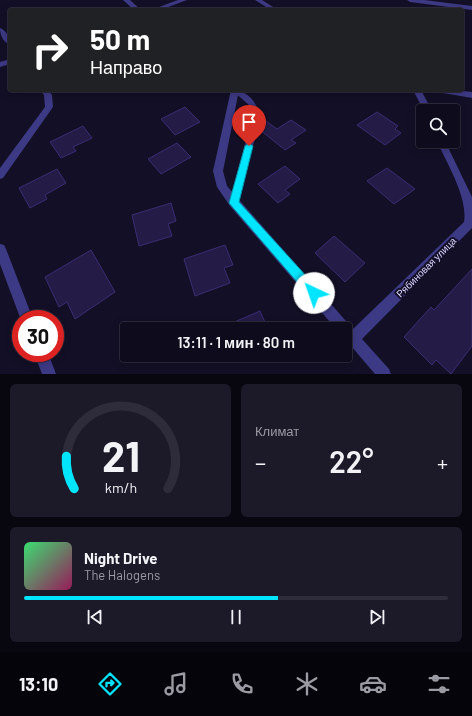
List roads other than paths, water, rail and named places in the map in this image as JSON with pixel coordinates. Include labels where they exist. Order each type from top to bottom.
[{"type":"street","points":[[126,0],[136,8]]},
{"type":"street","points":[[160,8],[184,0]]},
{"type":"street","points":[[258,0],[272,8]]},
{"type":"street","points":[[410,0],[472,8]]},
{"type":"street","points":[[0,30],[8,40]]},
{"type":"street","points":[[0,175],[49,107],[48,95],[46,92]]},
{"type":"street","points":[[236,92],[218,171],[222,187],[234,203],[384,374]]},
{"type":"street","points":[[418,92],[424,104]]},
{"type":"street","points":[[451,92],[472,95]]},
{"type":"street","name":"Рябиновая улица","points":[[354,338],[469,224],[471,211],[467,197],[444,148]]},
{"type":"street","points":[[0,249],[24,310]]},
{"type":"street","points":[[44,362],[49,374]]},
{"type":"lane","points":[[234,203],[256,118],[256,109],[252,102],[239,92]]}]
